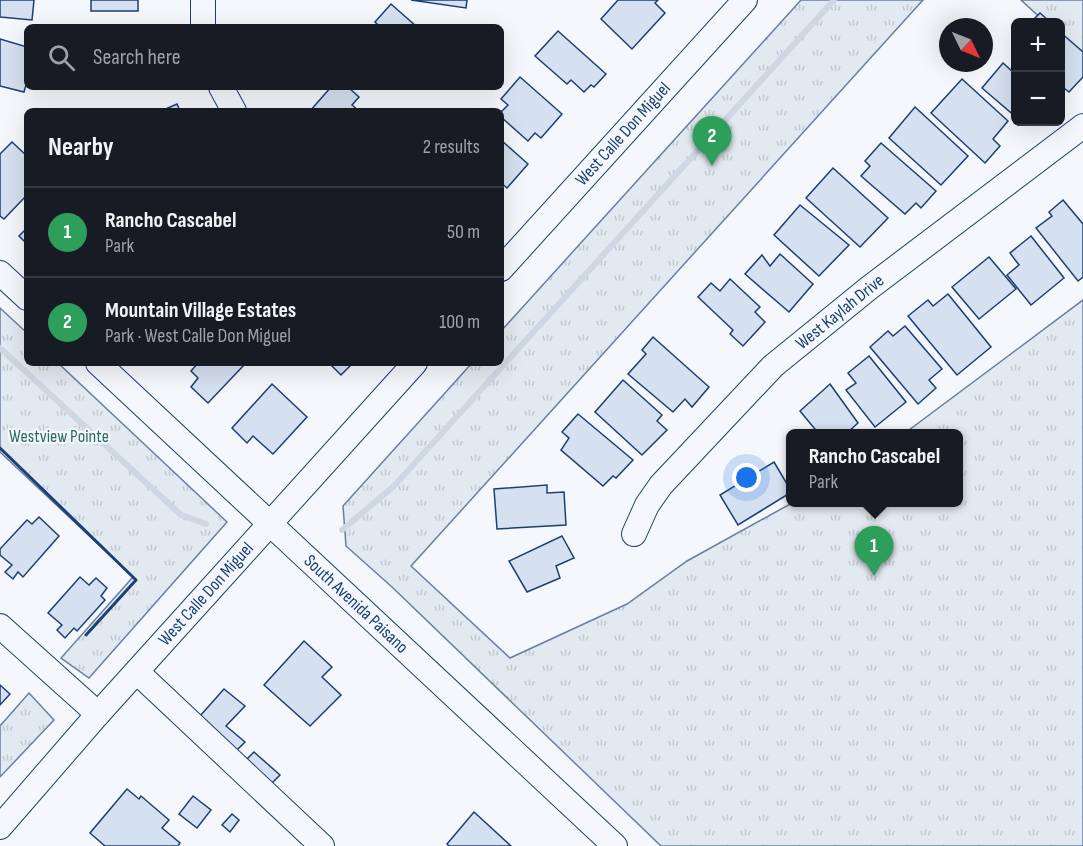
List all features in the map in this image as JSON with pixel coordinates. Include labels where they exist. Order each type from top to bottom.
[{"type":"street","points":[[203,0],[203,24]]},
{"type":"street","name":"West Calle Don Miguel","points":[[504,266],[734,4]]},
{"type":"street","points":[[223,90],[232,108]]},
{"type":"street","name":"West Kaylah Drive","points":[[634,534],[647,505],[661,485],[773,366],[869,288],[1083,126]]},
{"type":"street","points":[[0,273],[24,295]]},
{"type":"street","name":"South Avenida Paisano","points":[[101,366],[615,846]]},
{"type":"street","name":"West Calle Don Miguel","points":[[0,827],[98,714],[412,366]]},
{"type":"street","points":[[0,626],[98,714]]},
{"type":"street","points":[[138,672],[322,846]]},
{"type":"street","points":[[0,841],[5,846]]},
{"type":"green space","points":[[801,0],[923,0],[411,566],[510,658],[627,604],[687,561],[786,506],[963,507],[963,429],[910,429],[1083,300],[1083,846],[661,846],[392,587],[346,546],[343,506],[469,366],[504,366],[504,328]]},
{"type":"green space","points":[[1021,0],[1083,0],[1083,58],[1065,41],[1065,18],[1041,18]]},
{"type":"green space","name":"Westview Pointe","points":[[0,308],[24,330],[24,366],[61,366],[227,522],[89,678],[61,658],[133,577],[0,452]]},
{"type":"green space","points":[[29,693],[54,720],[0,777],[0,726]]},
{"type":"building","points":[[0,0],[34,0],[32,20],[0,17]]},
{"type":"building","points":[[91,0],[138,0],[138,11],[91,11]]},
{"type":"building","points":[[411,0],[467,0],[466,8]]},
{"type":"building","points":[[618,0],[658,0],[655,3],[665,13],[632,49],[601,19]]},
{"type":"building","points":[[391,4],[414,24],[377,24],[375,22]]},
{"type":"building","points":[[1040,13],[1046,18],[1035,18]]},
{"type":"building","points":[[558,31],[606,74],[594,87],[591,85],[584,92],[571,80],[567,84],[535,56]]},
{"type":"building","points":[[1065,36],[1083,52],[1083,77],[1069,92],[1065,89]]},
{"type":"building","points":[[0,39],[24,46],[25,90],[24,92],[0,86]]},
{"type":"building","points":[[1003,63],[1011,70],[1011,113],[982,88]]},
{"type":"building","points":[[520,77],[562,114],[541,138],[535,133],[528,141],[504,120],[504,109],[508,105],[501,99]]},
{"type":"building","points":[[962,79],[1008,121],[993,139],[1000,146],[985,163],[931,113]]},
{"type":"building","points":[[328,90],[351,90],[359,97],[352,105],[356,108],[313,108]]},
{"type":"building","points":[[915,107],[968,156],[941,185],[889,138]]},
{"type":"building","points":[[12,142],[24,153],[24,198],[4,219],[0,216],[0,154]]},
{"type":"building","points":[[504,143],[528,164],[507,188],[504,186]]},
{"type":"building","points":[[881,143],[936,191],[921,208],[916,203],[905,214],[861,176],[870,166],[865,161]]},
{"type":"building","points":[[833,168],[888,218],[860,247],[806,198]]},
{"type":"building","points":[[1063,200],[1083,224],[1083,277],[1078,281],[1036,228],[1052,216],[1049,212]]},
{"type":"building","points":[[800,205],[849,245],[819,276],[774,235]]},
{"type":"building","points":[[24,231],[24,241],[19,236]]},
{"type":"building","points":[[1031,236],[1064,278],[1031,305],[1007,275],[1019,265],[1010,253]]},
{"type":"building","points":[[780,254],[813,284],[789,312],[745,274],[762,255],[770,266]]},
{"type":"building","points":[[989,257],[1016,289],[979,319],[952,287]]},
{"type":"building","points":[[730,279],[760,307],[755,312],[765,322],[743,346],[730,334],[733,330],[698,297],[711,283],[720,291]]},
{"type":"building","points":[[948,294],[991,347],[957,375],[908,316],[928,300],[933,306]]},
{"type":"building","points":[[905,326],[942,369],[929,380],[936,388],[918,404],[870,347],[888,331],[893,336]]},
{"type":"building","points":[[653,337],[709,387],[692,407],[685,399],[673,412],[628,374],[646,354],[642,350]]},
{"type":"building","points":[[869,356],[906,402],[875,427],[846,390],[856,383],[848,373]]},
{"type":"building","points":[[195,366],[243,366],[208,403],[191,387],[198,378],[191,371]]},
{"type":"building","points":[[332,366],[350,366],[341,375]]},
{"type":"building","points":[[623,380],[662,415],[657,421],[667,430],[642,455],[595,412]]},
{"type":"building","points":[[272,384],[307,417],[273,454],[253,436],[247,443],[232,428]]},
{"type":"building","points":[[830,384],[858,423],[851,429],[815,429],[800,411]]},
{"type":"building","points":[[578,414],[633,460],[616,478],[613,476],[603,486],[561,450],[569,438],[562,432]]},
{"type":"building","points":[[774,462],[786,482],[786,495],[738,525],[720,495]]},
{"type":"building","points":[[547,485],[547,493],[564,492],[566,525],[497,529],[494,489]]},
{"type":"building","points":[[39,517],[59,536],[23,577],[18,572],[13,579],[5,572],[12,565],[0,555],[0,549],[27,520],[32,524]]},
{"type":"building","points":[[562,536],[574,558],[556,566],[560,578],[527,592],[509,561]]},
{"type":"building","points":[[80,577],[89,585],[96,578],[107,588],[101,596],[105,600],[77,631],[74,628],[65,638],[57,630],[62,625],[48,613]]},
{"type":"building","points":[[304,641],[332,667],[322,677],[341,695],[310,726],[264,685]]},
{"type":"building","points":[[0,685],[10,694],[0,705]]},
{"type":"building","points":[[224,689],[245,706],[226,726],[245,742],[236,751],[200,716]]},
{"type":"building","points":[[254,752],[280,775],[272,783],[246,760]]},
{"type":"building","points":[[127,789],[139,799],[141,796],[169,820],[162,828],[180,843],[178,846],[105,846],[90,833]]},
{"type":"building","points":[[193,796],[211,810],[197,828],[179,814]]},
{"type":"building","points":[[474,812],[511,846],[449,846],[447,844]]},
{"type":"building","points":[[232,814],[239,820],[230,832],[222,825]]},
{"type":"waterway","points":[[504,364],[834,0]]},
{"type":"waterway","points":[[0,348],[181,515],[206,524]]},
{"type":"waterway","points":[[342,530],[394,486],[503,366]]},
{"type":"wall","points":[[0,448],[136,580],[86,635]]},
{"type":"place","name":"Mountain Village Estates","points":[[712,166]]},
{"type":"place","name":"Rancho Cascabel","points":[[874,576]]}]
